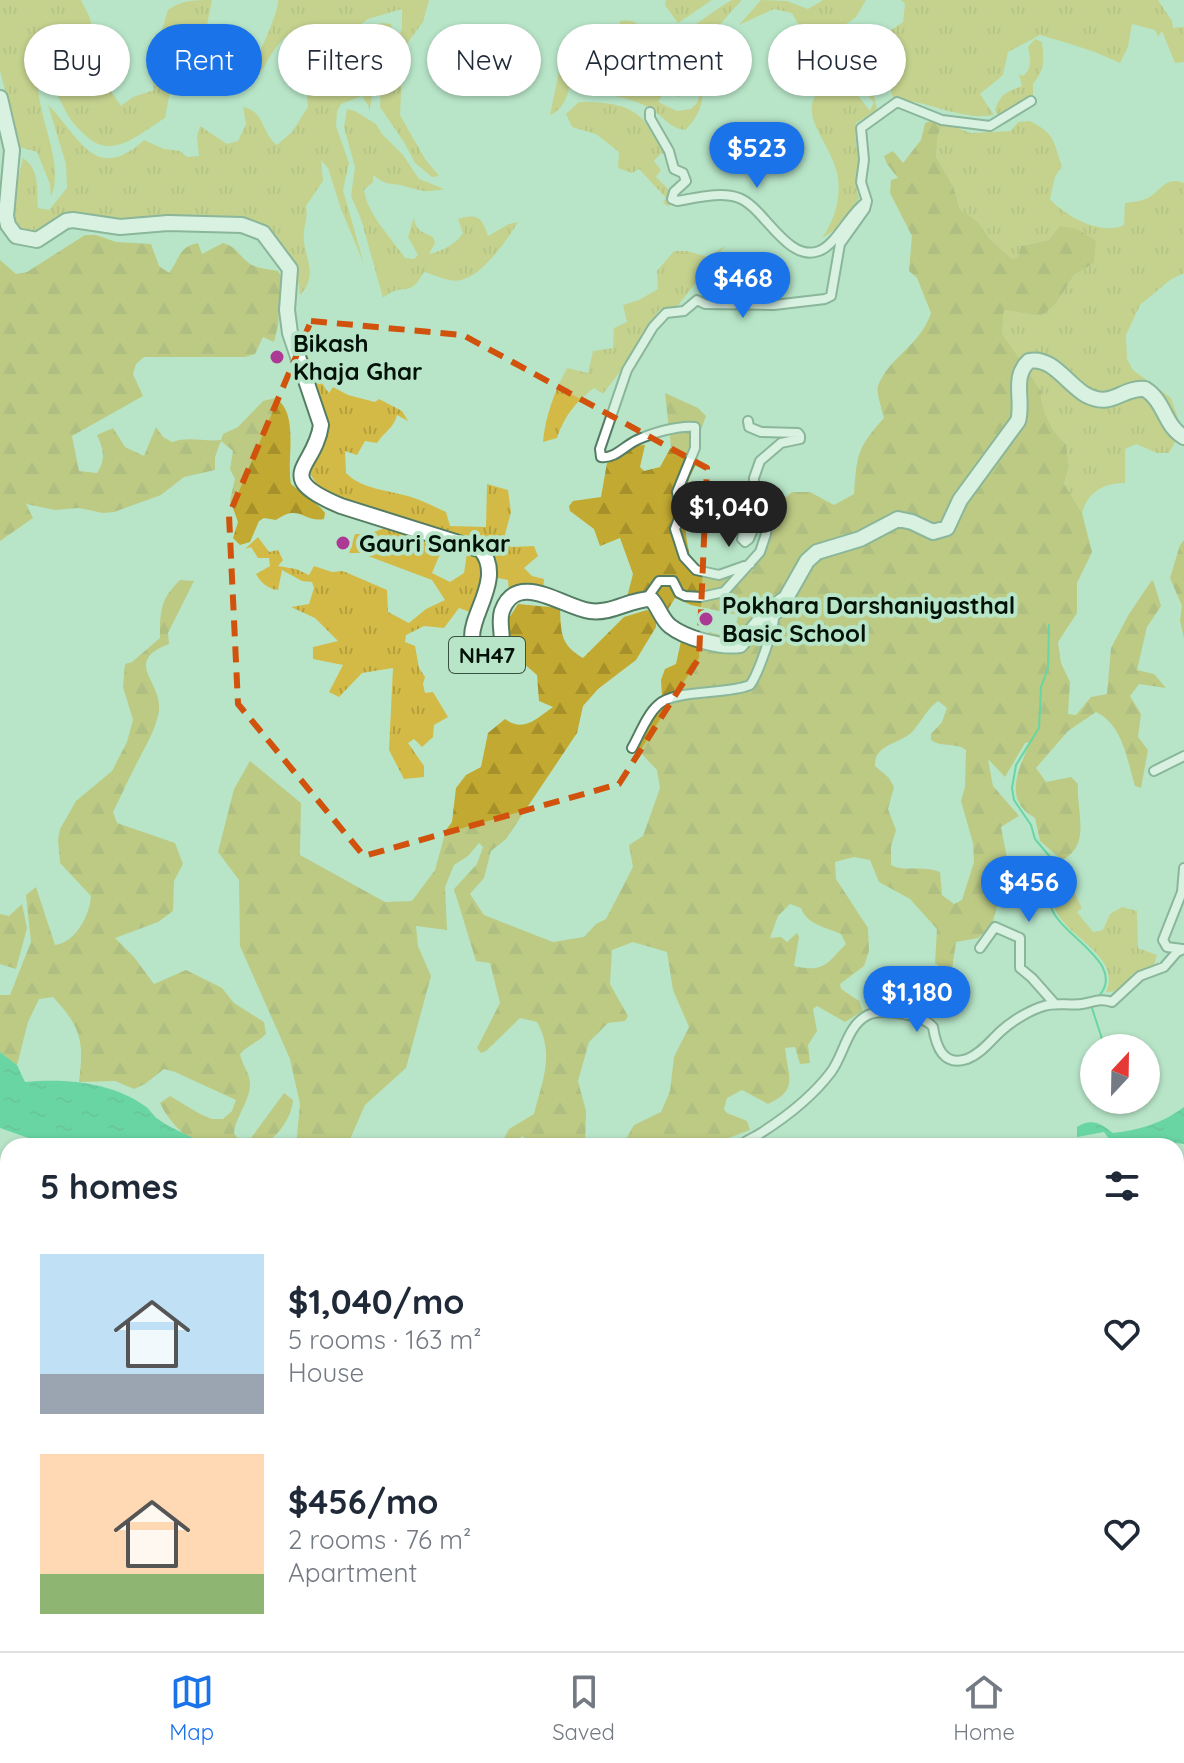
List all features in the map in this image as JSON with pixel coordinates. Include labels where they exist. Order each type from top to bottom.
[{"type":"highway","name":"NH47","points":[[0,98],[12,150],[6,216],[16,236],[37,240],[66,221],[73,220],[120,227],[168,223],[242,225],[263,233],[290,269],[287,310],[290,333],[321,425],[302,467],[304,483],[321,498],[341,506],[481,550],[490,571],[489,584],[471,632],[472,642],[478,651],[491,656],[497,652],[502,641],[500,615],[505,603],[523,592],[540,593],[594,612],[613,610],[647,598]]},
{"type":"highway","points":[[647,598],[654,601],[666,622],[679,631],[732,646],[742,643],[769,610],[786,598],[811,556],[823,549],[860,539],[898,519],[933,532],[947,528],[960,500],[1018,421],[1019,379],[1022,367],[1029,361],[1046,362],[1077,389],[1099,400],[1112,400],[1133,389],[1145,389],[1160,402],[1172,427],[1184,437]]},
{"type":"street","points":[[750,564],[719,575],[696,570],[684,557],[675,529],[681,513],[677,492],[695,448],[695,427],[687,426],[638,439],[606,458],[601,457],[600,449],[627,370],[653,327],[666,313],[684,311],[697,300],[705,304],[774,305],[831,296],[840,244],[865,209],[867,201],[861,182],[864,160],[861,128],[897,102],[942,120],[990,126],[1031,101]]},
{"type":"street","points":[[650,112],[674,169],[683,173],[686,181],[674,192],[672,199],[722,195],[740,198],[775,232],[809,253],[822,250],[829,244],[846,221],[867,201]]},
{"type":"street","points":[[647,598],[659,581],[666,579],[673,581],[679,593],[685,596],[701,597],[724,592],[760,552],[767,516],[761,514],[749,539],[745,542],[742,539],[753,504],[754,478],[760,461],[781,443],[800,439],[800,436],[798,433],[761,432],[749,427],[748,421]]},
{"type":"street","points":[[632,748],[660,702],[740,690],[750,685],[766,642],[774,630],[774,617],[781,611],[786,598]]},
{"type":"street","points":[[1154,771],[1184,756]]},
{"type":"street","points":[[1184,868],[1182,892],[1163,940],[1169,947],[1184,948]]},
{"type":"street","points":[[980,948],[995,927],[1020,938],[1020,968],[1055,1004]]},
{"type":"street","points":[[752,1138],[789,1114],[832,1071],[854,1029],[868,1015],[917,1016],[933,1027],[938,1050],[955,1060],[965,1060],[976,1055],[1016,1020],[1044,1006],[1100,1000],[1112,1002],[1140,976],[1164,967],[1184,948]]},
{"type":"highlighted area","points":[[311,321],[463,335],[707,468],[699,658],[619,784],[364,856],[238,704],[229,515]]},
{"type":"green space","points":[[0,0],[81,0],[91,24],[24,24],[24,96],[39,96],[55,170],[51,197],[50,184],[37,152],[20,147],[0,71]]},
{"type":"green space","points":[[212,0],[207,24],[164,24],[168,10],[183,2]]},
{"type":"green space","points":[[278,0],[429,0],[423,22],[411,38],[411,24],[402,24],[402,9],[361,24],[278,24],[278,46],[262,70],[262,46]]},
{"type":"green space","points":[[666,0],[712,0],[678,23],[665,5]]},
{"type":"green space","points":[[732,0],[742,0],[721,24],[696,24]]},
{"type":"green space","points":[[761,0],[787,1],[808,9],[823,0],[866,0],[856,17],[846,24],[798,24],[792,13],[774,9],[740,24]]},
{"type":"green space","points":[[901,0],[1158,0],[1172,21],[1173,28],[1184,27],[1184,62],[1175,63],[1162,31],[1158,37],[1155,30],[1132,24],[1128,47],[1120,63],[1040,35],[1008,52],[1003,75],[980,94],[994,115],[956,113],[893,99],[892,96],[906,96],[906,24],[900,24],[905,4]]},
{"type":"green space","points":[[1035,39],[1042,42],[1043,59],[1040,74],[1033,84],[1033,98],[999,117],[995,110],[999,100],[1022,86],[1019,74],[1023,76],[1028,69],[1028,47]]},
{"type":"green space","points":[[557,81],[557,96],[567,96],[550,115]]},
{"type":"green space","points":[[146,93],[146,96],[169,96],[165,118],[126,142],[106,146],[86,136],[72,122],[58,97],[114,96],[121,106]]},
{"type":"green space","points":[[307,96],[362,96],[341,104],[336,126],[349,163],[343,190],[364,264],[328,168],[321,160],[323,181],[306,206],[304,240],[310,271],[306,287],[300,295],[297,273],[266,230],[121,224],[87,218],[30,233],[19,230],[10,220],[23,158],[35,175],[38,208],[49,210],[67,188],[66,164],[48,105],[90,151],[101,157],[113,158],[127,153],[144,140],[164,149],[180,151],[187,157],[199,156],[197,137],[200,126],[227,144],[238,141],[246,124],[243,107],[255,113],[277,145],[292,132],[308,107]]},
{"type":"green space","points":[[362,96],[372,96],[369,112]]},
{"type":"green space","points":[[381,96],[401,96],[400,115],[425,159],[439,176],[432,177],[415,163],[380,107]]},
{"type":"green space","points":[[617,96],[662,96],[658,102],[677,111],[691,109],[702,96],[700,109],[685,130],[674,127],[640,104]]},
{"type":"green space","points":[[858,96],[870,111],[874,102],[868,96],[874,96],[877,110],[856,123],[859,198],[841,226],[822,238],[831,223],[839,190],[832,159],[814,120],[812,108],[815,97]]},
{"type":"green space","points":[[579,102],[625,107],[643,120],[668,156],[661,153],[654,161],[661,170],[656,177],[668,189],[670,202],[676,204],[667,206],[663,202],[666,198],[639,169],[632,173],[618,168],[619,152],[596,134],[572,127],[566,114]]},
{"type":"green space","points":[[347,109],[376,124],[419,179],[444,189],[420,190],[386,183],[373,175],[373,182],[364,190],[375,217],[405,258],[414,259],[418,255],[408,237],[414,217],[418,228],[433,237],[435,243],[429,254],[440,251],[460,237],[463,233],[458,219],[479,218],[488,236],[518,222],[501,247],[477,272],[457,281],[424,272],[414,286],[396,290],[383,298],[361,219],[351,196],[355,167],[344,127]]},
{"type":"green space","points":[[936,119],[943,123],[938,135],[936,157],[953,186],[960,209],[978,222],[991,240],[1012,259],[1018,257],[1021,246],[1049,240],[1060,226],[1077,229],[1096,241],[1094,263],[1074,275],[1055,305],[1041,316],[1004,310],[1002,333],[1041,391],[1048,420],[1066,444],[1069,467],[1064,484],[1082,513],[1092,552],[1077,583],[1077,613],[1058,642],[1061,663],[1070,682],[1068,714],[1076,715],[1091,697],[1107,694],[1111,648],[1129,614],[1152,580],[1154,583],[1161,606],[1147,627],[1137,670],[1154,674],[1166,688],[1139,684],[1130,696],[1141,714],[1138,737],[1148,750],[1141,788],[1135,786],[1123,744],[1105,718],[1096,712],[1068,731],[1036,768],[1046,782],[1071,777],[1078,784],[1080,836],[1071,854],[1062,860],[1040,841],[1035,818],[1025,811],[1016,793],[1018,773],[1030,742],[1025,743],[1005,777],[988,759],[993,786],[1019,816],[1001,827],[1008,863],[992,925],[978,938],[956,942],[951,976],[935,963],[937,929],[910,899],[879,882],[870,860],[854,857],[835,862],[836,879],[868,928],[869,951],[864,966],[840,984],[841,989],[859,1001],[863,1011],[845,1022],[817,1006],[813,1009],[817,1031],[808,1045],[810,1063],[800,1064],[795,1047],[785,1048],[789,1082],[788,1088],[778,1099],[768,1104],[742,1090],[727,1098],[724,1109],[747,1121],[750,1130],[728,1138],[627,1138],[634,1125],[661,1112],[670,1091],[674,1057],[689,1027],[673,990],[667,952],[633,942],[612,950],[610,984],[628,1016],[625,1021],[608,1023],[589,1042],[578,1081],[586,1111],[585,1138],[504,1138],[509,1129],[534,1114],[546,1057],[537,1022],[520,1018],[486,1051],[481,1053],[477,1048],[500,1003],[490,963],[476,961],[454,889],[477,864],[483,847],[479,843],[468,856],[454,865],[445,887],[447,930],[416,926],[418,946],[431,976],[406,1068],[365,1105],[351,1138],[297,1138],[300,1104],[290,1059],[240,946],[239,880],[218,852],[234,789],[250,761],[301,803],[300,855],[385,902],[412,901],[435,870],[446,830],[452,822],[456,788],[466,775],[481,767],[488,733],[505,719],[518,725],[524,724],[553,707],[539,701],[537,675],[515,656],[506,623],[518,604],[560,608],[563,637],[570,648],[583,658],[624,617],[647,610],[656,616],[656,627],[636,660],[598,689],[583,706],[577,733],[506,839],[491,851],[484,878],[470,894],[484,915],[553,942],[584,937],[596,924],[606,919],[633,867],[629,845],[643,836],[660,788],[657,770],[641,753],[634,732],[648,707],[662,696],[661,680],[665,669],[676,664],[681,641],[727,654],[729,646],[707,638],[709,632],[733,638],[738,615],[691,605],[675,598],[667,611],[627,597],[633,574],[620,538],[600,546],[594,529],[570,511],[569,506],[573,501],[601,497],[607,463],[633,446],[645,445],[640,467],[644,471],[660,467],[671,447],[665,393],[698,408],[706,416],[698,444],[698,462],[691,474],[685,500],[685,529],[693,570],[719,577],[754,565],[768,546],[775,507],[792,492],[810,492],[834,505],[854,494],[860,452],[884,418],[878,386],[889,367],[920,334],[931,313],[917,278],[909,271],[912,236],[890,193],[891,180],[898,178],[884,156],[893,151],[903,163],[921,140],[925,123]],"holes":[[[938,701],[947,708],[942,722],[931,734],[931,740],[966,750],[965,787],[961,801],[973,843],[974,862],[962,900],[954,904],[942,895],[940,872],[891,865],[891,847],[896,830],[888,809],[894,787],[875,766],[879,753],[912,732]],[[790,904],[801,908],[812,922],[841,934],[846,944],[819,967],[794,966],[797,933],[787,942],[781,937],[770,938],[778,916]]]},
{"type":"green space","points":[[1030,121],[1049,135],[1062,166],[1055,177],[1050,199],[1084,222],[1105,228],[1124,225],[1125,203],[1148,198],[1169,182],[1184,183],[1184,273],[1170,280],[1140,305],[1126,335],[1127,359],[1133,370],[1171,398],[1178,418],[1179,435],[1169,453],[1157,453],[1136,444],[1125,449],[1125,483],[1110,485],[1092,494],[1082,513],[1064,484],[1069,467],[1066,444],[1048,420],[1041,391],[1002,333],[1004,310],[1041,316],[1055,305],[1074,275],[1094,263],[1049,240],[1021,246],[1018,257],[1012,259],[991,240],[978,222],[960,209],[953,186],[936,157],[938,135],[943,123],[971,133],[1011,131],[1018,122]]},
{"type":"green space","points":[[85,235],[96,235],[116,242],[151,244],[159,266],[169,273],[187,247],[198,243],[202,254],[223,243],[235,249],[250,264],[278,271],[282,278],[274,342],[263,337],[255,354],[245,357],[144,357],[136,364],[133,374],[143,396],[72,436],[79,471],[97,473],[103,455],[97,435],[113,428],[125,447],[144,456],[156,427],[163,437],[172,442],[184,439],[221,440],[223,434],[238,427],[263,401],[275,398],[283,405],[290,425],[291,484],[321,508],[325,513],[324,519],[296,513],[276,520],[264,518],[259,521],[250,542],[240,545],[233,538],[238,522],[230,500],[235,479],[230,469],[233,451],[221,441],[215,457],[215,470],[184,477],[161,495],[103,513],[79,508],[55,510],[26,504],[33,518],[0,541],[0,260],[16,274],[27,272]]},
{"type":"green space","points":[[725,246],[675,309],[659,310],[628,361],[603,394],[594,388],[571,410],[557,438],[543,442],[551,404],[567,368],[588,373],[593,351],[613,348],[614,328],[627,322],[623,305],[658,289],[657,271],[674,251],[708,257]]},
{"type":"green space","points":[[306,355],[329,393],[333,387],[348,395],[375,402],[379,399],[402,411],[408,421],[397,415],[377,443],[365,441],[357,455],[345,451],[346,473],[368,486],[411,497],[446,512],[450,526],[486,527],[487,484],[508,490],[511,512],[503,542],[511,547],[534,546],[538,556],[524,568],[532,576],[544,579],[543,591],[509,592],[508,580],[493,577],[493,561],[320,489],[307,469],[327,437]]},
{"type":"green space","points":[[387,527],[443,547],[432,573],[450,582],[464,573],[467,553],[478,556],[484,593],[475,614],[459,608],[444,628],[424,626],[406,635],[405,642],[415,646],[419,668],[425,677],[425,693],[433,692],[448,717],[434,725],[433,737],[422,747],[414,739],[408,743],[424,766],[424,777],[404,779],[389,750],[393,668],[362,673],[339,697],[329,692],[343,665],[313,659],[313,647],[338,641],[315,618],[291,607],[309,604],[314,588],[312,582],[302,581],[282,570],[278,590],[268,587],[256,574],[270,566],[269,558],[258,558],[251,547],[245,549],[258,537],[269,552],[278,550],[283,560],[278,566],[309,575],[314,566],[332,572],[343,571],[387,590],[388,612],[409,623],[426,609],[445,600],[432,580],[360,553],[349,553],[355,534],[369,534]]},
{"type":"green space","points":[[1184,540],[1184,639],[1180,620],[1182,606],[1170,578]]},
{"type":"green space","points":[[180,580],[194,581],[168,633],[169,644],[148,658],[146,665],[159,710],[149,739],[113,812],[117,823],[175,843],[183,864],[174,881],[173,911],[158,922],[115,938],[154,984],[186,970],[222,988],[234,1003],[264,1022],[266,1034],[240,1054],[250,1084],[234,1133],[237,1138],[191,1138],[173,1123],[160,1103],[170,1096],[212,1119],[223,1119],[232,1111],[236,1100],[175,1072],[164,1069],[134,1089],[115,1081],[79,1082],[79,1036],[70,1018],[53,997],[39,999],[28,1022],[17,1065],[0,1052],[0,995],[10,995],[31,942],[26,895],[36,887],[55,945],[75,934],[88,911],[91,896],[60,863],[60,829],[76,801],[112,771],[127,742],[133,720],[123,687],[125,664],[132,662],[160,638],[162,606],[168,593]]},
{"type":"green space","points":[[1062,860],[1074,871],[1073,890],[1082,908],[1077,912],[1093,932],[1103,930],[1110,914],[1122,907],[1137,911],[1138,948],[1157,955],[1154,965],[1134,973],[1117,991],[1106,992],[1109,979],[1100,958],[1070,929],[1055,909],[1054,897],[1062,880]]},
{"type":"green space","points":[[22,904],[27,928],[16,969],[0,964],[0,914],[9,916]]},
{"type":"green space","points":[[284,1093],[293,1100],[282,1128],[272,1138],[251,1138]]},
{"type":"water","points":[[0,1052],[17,1065],[25,1082],[71,1082],[118,1092],[193,1138],[28,1138],[0,1128]]},
{"type":"water","points":[[1184,1107],[1184,1138],[1108,1138],[1104,1132],[1077,1137],[1077,1127],[1087,1123],[1100,1124],[1113,1133],[1123,1132],[1176,1113]]},
{"type":"waterway","points":[[1049,625],[1048,668],[1041,687],[1039,728],[1016,765],[1012,788],[1014,800],[1031,825],[1035,839],[1056,864],[1051,907],[1066,929],[1090,950],[1105,973],[1105,985],[1098,997]]},
{"type":"waterway","points":[[1091,1005],[1100,1034]]},
{"type":"place","name":"Bikash Khaja Ghar","points":[[277,357]]},
{"type":"place","name":"Gauri Sankar","points":[[343,543]]},
{"type":"place","name":"Pokhara Darshaniyasthal Basic School","points":[[706,619]]}]
